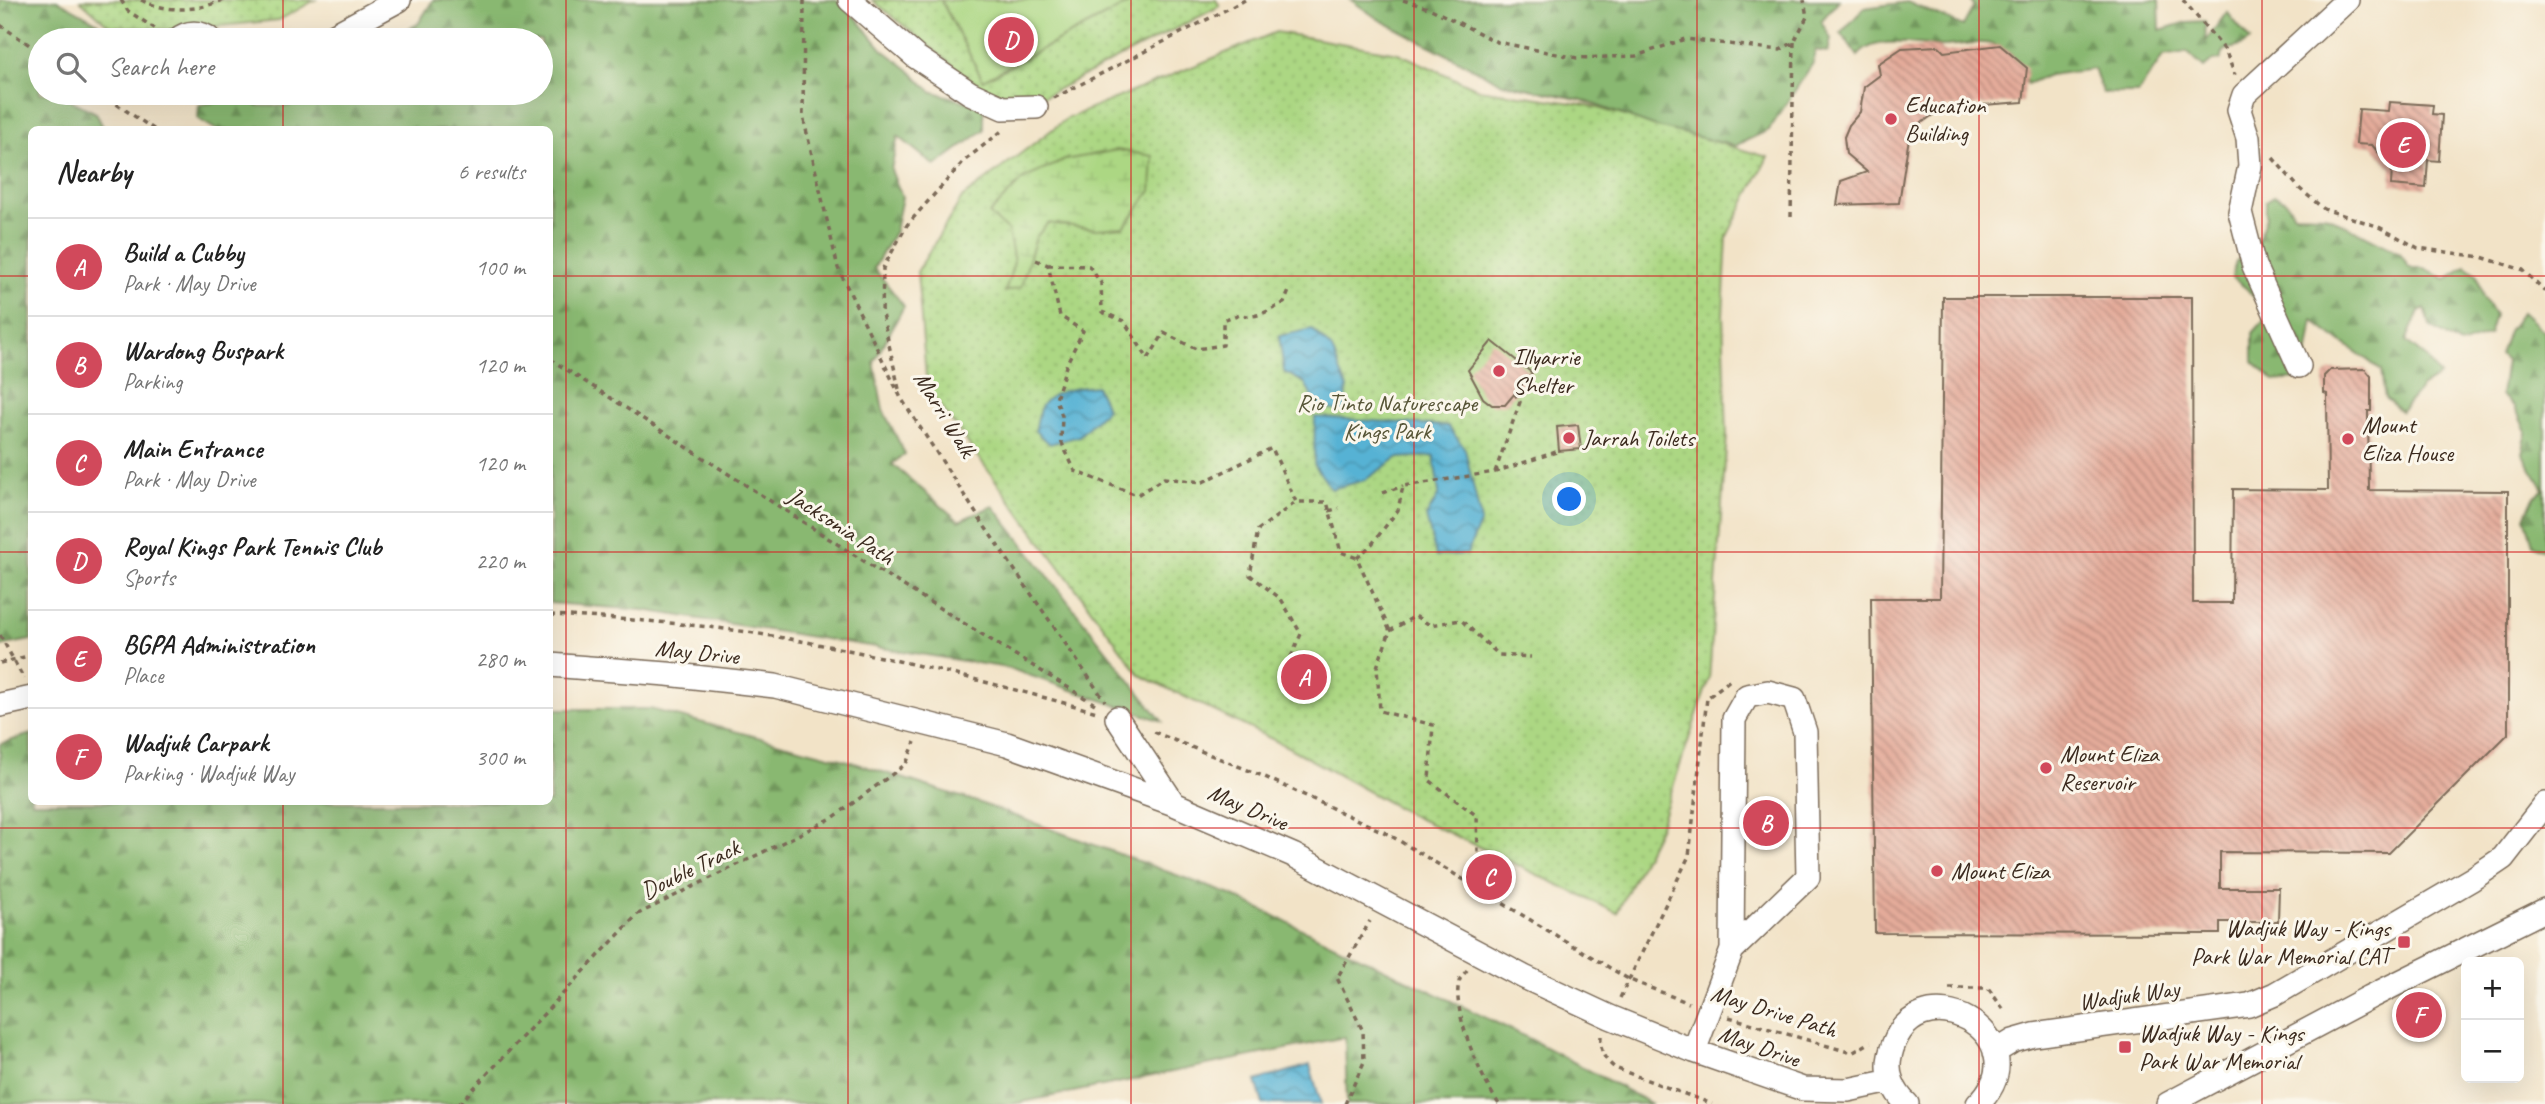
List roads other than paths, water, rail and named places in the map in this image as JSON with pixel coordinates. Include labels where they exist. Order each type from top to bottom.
[{"type":"street","points":[[347,28],[399,0]]},
{"type":"street","points":[[850,0],[916,57],[970,93],[1003,108],[1036,107]]},
{"type":"street","points":[[2299,366],[2254,266],[2240,212],[2250,166],[2248,138],[2239,110],[2244,95],[2347,0]]},
{"type":"street","name":"May Drive","points":[[553,666],[667,674],[775,687],[1007,744],[1174,804],[1293,855],[1524,977],[1610,1017],[1694,1051],[1803,1089],[1848,1090],[1891,1081]]},
{"type":"street","points":[[0,705],[28,691]]},
{"type":"street","points":[[1694,1051],[1732,950],[1734,719],[1747,696],[1768,692],[1794,699],[1805,732],[1808,877],[1732,950]]},
{"type":"street","points":[[1117,718],[1174,804]]},
{"type":"street","name":"Wadjuk Way","points":[[1994,1052],[2013,1041],[2034,1035],[2249,1005],[2275,994],[2452,891],[2503,858],[2545,804]]},
{"type":"street","points":[[2168,1104],[2370,996],[2545,910]]},
{"type":"street","points":[[1907,1104],[1899,1097],[1891,1081],[1889,1062],[1893,1043],[1904,1027],[1919,1016],[1938,1011],[1957,1013],[1974,1021],[1987,1035],[1994,1052],[1996,1070],[1990,1088],[1978,1104]]},
{"type":"water","points":[[1312,329],[1332,349],[1347,388],[1345,413],[1316,406],[1305,383],[1284,372],[1279,336]]},
{"type":"water","points":[[1096,386],[1107,409],[1079,436],[1050,444],[1035,431],[1040,409],[1050,397],[1065,391]]},
{"type":"water","points":[[1315,417],[1448,426],[1465,449],[1481,521],[1467,554],[1436,556],[1426,517],[1439,494],[1434,456],[1397,458],[1365,480],[1331,489],[1314,464]]},
{"type":"water","points":[[1310,1065],[1321,1104],[1263,1104],[1256,1081]]},
{"type":"place","name":"Royal Kings Park Tennis Club","points":[[1011,40]]},
{"type":"place","name":"Education Building","points":[[1891,119]]},
{"type":"place","name":"BGPA Administration","points":[[2403,145]]},
{"type":"place","name":"Illyarrie Shelter","points":[[1499,371]]},
{"type":"place","name":"Jarrah Toilets","points":[[1569,438]]},
{"type":"place","name":"Mount Eliza House","points":[[2348,439]]},
{"type":"place","name":"Build a Cubby","points":[[1304,677]]},
{"type":"place","name":"Mount Eliza Reservoir","points":[[2046,768]]},
{"type":"place","name":"Wardong Buspark","points":[[1766,823]]},
{"type":"place","name":"Mount Eliza","points":[[1937,871]]},
{"type":"place","name":"Main Entrance","points":[[1489,877]]},
{"type":"place","name":"Wadjuk Way - Kings Park War Memorial CAT","points":[[2404,942]]},
{"type":"place","name":"Wadjuk Carpark","points":[[2419,1015]]},
{"type":"place","name":"Wadjuk Way - Kings Park War Memorial","points":[[2125,1047]]},
{"type":"park label","name":"Rio Tinto Naturescape Kings Park","points":[[1387,417]]}]
